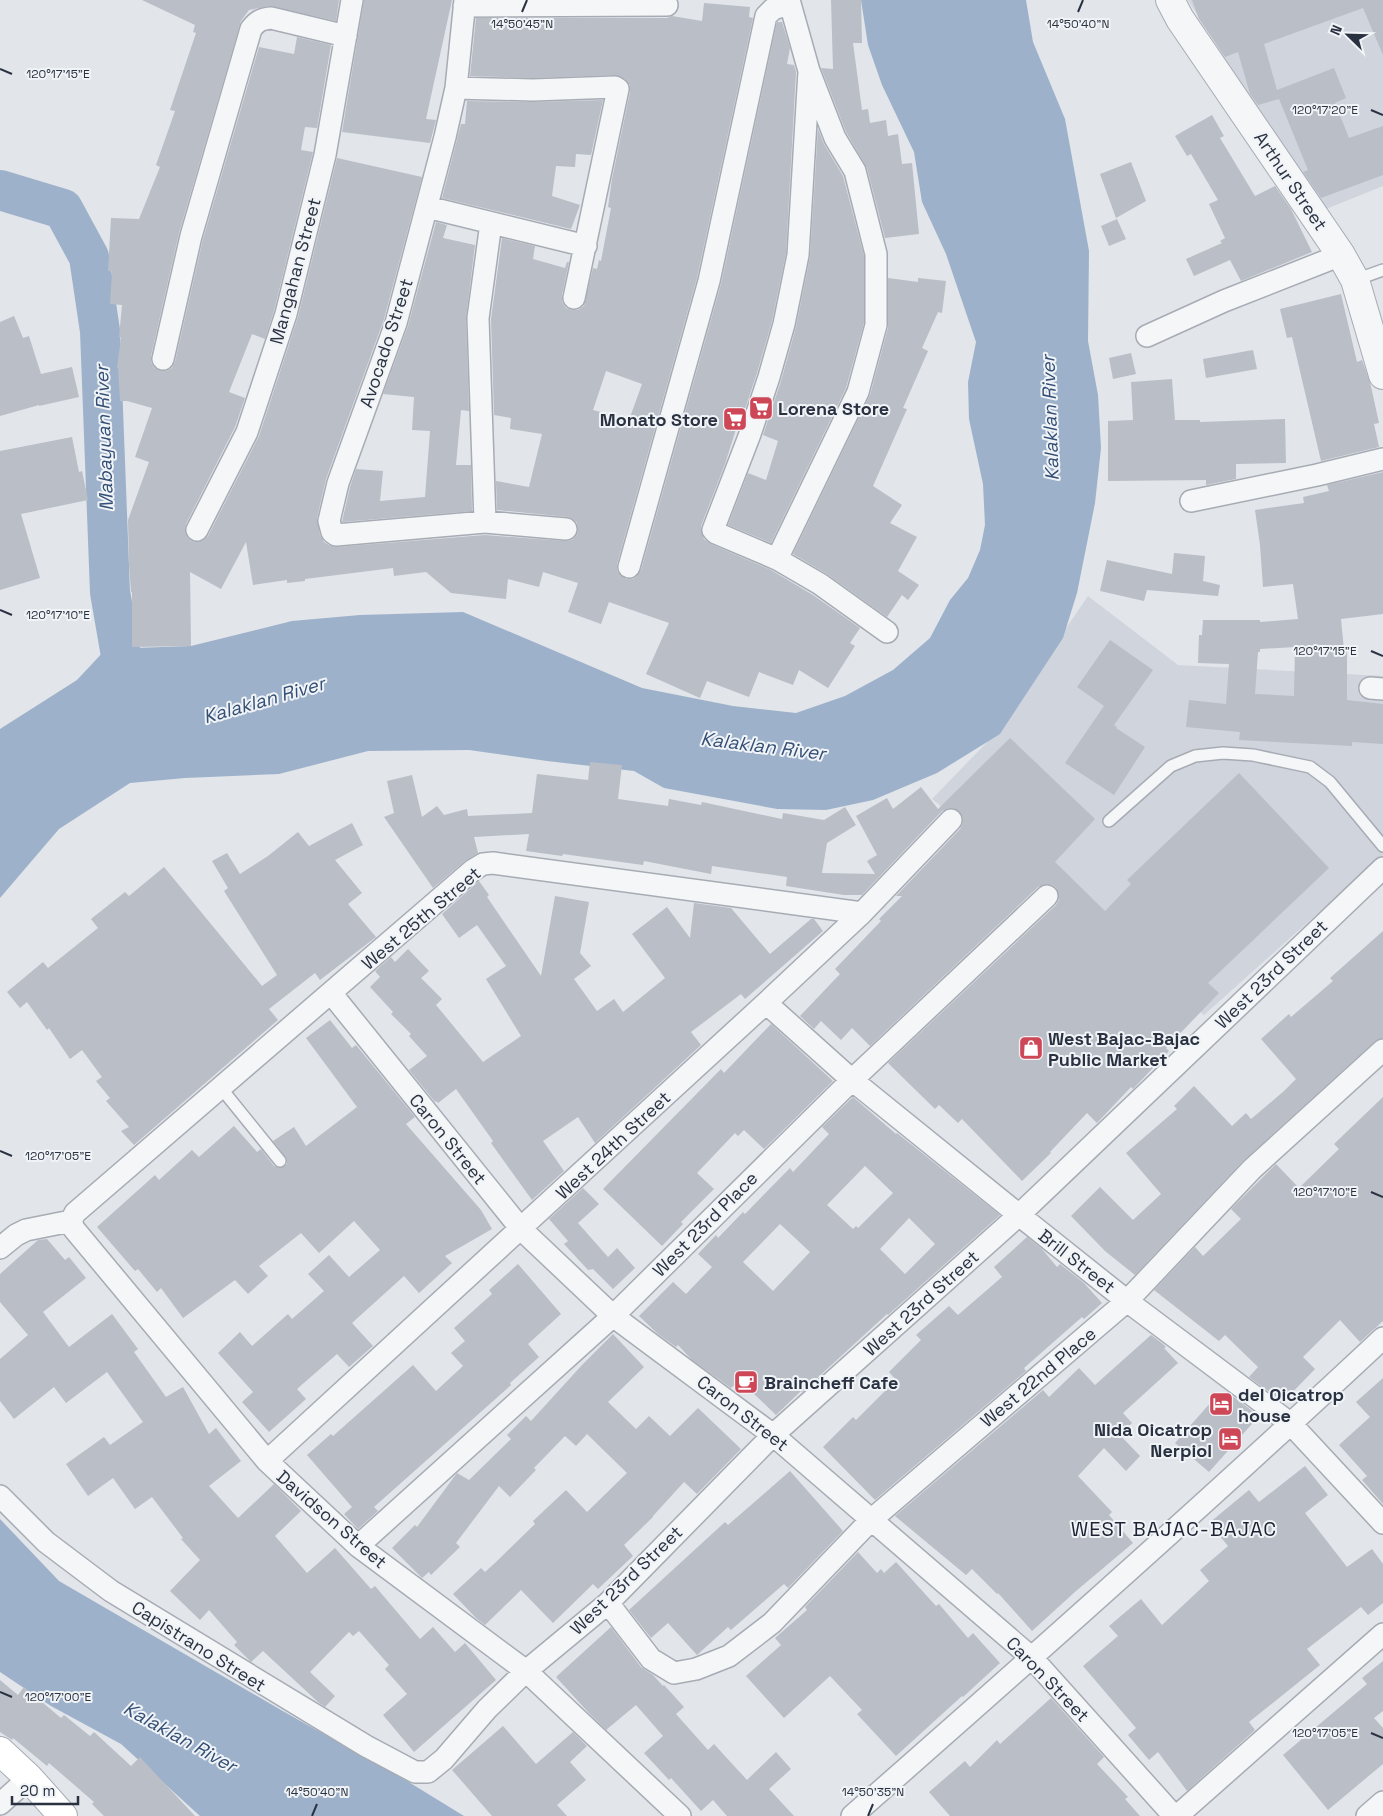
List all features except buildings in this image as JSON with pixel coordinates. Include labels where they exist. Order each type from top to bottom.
[{"type":"main road","points":[[0,1751],[63,1816]]},
{"type":"street","name":"Mangahan Street","points":[[198,530],[247,432],[286,314],[325,155],[352,0]]},
{"type":"street","name":"Arthur Street","points":[[1170,0],[1180,19],[1341,255],[1355,280],[1383,376]]},
{"type":"street","points":[[629,567],[709,281],[766,16],[773,8],[789,2],[809,71],[835,138],[855,171],[876,254],[876,325],[858,392],[778,559]]},
{"type":"street","points":[[464,3],[667,5]]},
{"type":"street","name":"Avocado Street","points":[[464,3],[456,88],[427,207],[396,323],[338,483],[329,521],[330,528],[336,535],[485,522]]},
{"type":"street","points":[[163,359],[191,236],[251,29],[256,22],[271,18],[346,36]]},
{"type":"street","points":[[809,71],[798,255],[784,324],[750,434],[713,530],[716,533],[778,559],[820,584],[887,632]]},
{"type":"street","points":[[456,88],[534,90],[617,88],[619,91],[574,298]]},
{"type":"street","points":[[427,207],[586,246]]},
{"type":"street","points":[[491,224],[478,318],[485,522],[566,529]]},
{"type":"street","points":[[1147,336],[1224,301],[1341,255]]},
{"type":"street","points":[[1191,501],[1317,475],[1383,459]]},
{"type":"street","name":"West 24th Street","points":[[267,1461],[521,1230],[766,1003],[862,913],[951,820]]},
{"type":"street","name":"West 25th Street","points":[[71,1221],[75,1213],[483,864],[493,863],[862,913]]},
{"type":"street","name":"West 23rd Street","points":[[415,1772],[428,1772],[444,1759],[487,1709],[526,1670],[608,1603],[773,1435],[1019,1215],[1383,868]]},
{"type":"street","name":"West 23rd Place","points":[[358,1546],[613,1316],[852,1080],[1047,896]]},
{"type":"street","name":"Caron Street","points":[[332,993],[521,1230],[613,1316],[773,1435],[1032,1658],[1175,1816]]},
{"type":"street","name":"Brill Street","points":[[766,1003],[852,1080],[1019,1215],[1127,1301],[1291,1424],[1383,1523]]},
{"type":"street","name":"West 22nd Place","points":[[608,1603],[651,1659],[674,1673],[696,1669],[729,1656],[772,1622],[871,1520],[1127,1301],[1252,1169],[1383,1050]]},
{"type":"street","points":[[0,1248],[16,1235],[26,1230],[71,1221]]},
{"type":"street","name":"Davidson Street","points":[[71,1221],[74,1229],[267,1461],[358,1546],[526,1670],[680,1816]]},
{"type":"street","points":[[852,1816],[1032,1658],[1291,1424],[1383,1338]]},
{"type":"street","name":"Capistrano Street","points":[[0,1496],[46,1542],[110,1591],[366,1746],[415,1772]]},
{"type":"street","points":[[1175,1816],[1383,1634]]},
{"type":"street","points":[[0,1804],[28,1778]]},
{"type":"street","points":[[1367,1816],[1383,1802]]},
{"type":"lane","points":[[1355,280],[1383,270]]},
{"type":"lane","points":[[1109,821],[1171,766],[1195,756],[1223,753],[1253,755],[1310,767],[1330,782],[1383,846]]},
{"type":"lane","points":[[221,1088],[280,1162]]},
{"type":"shaded area","points":[[1188,0],[1383,0],[1383,186],[1321,211]]},
{"type":"shaded area","points":[[1088,596],[1178,665],[1383,676],[1383,855],[1204,1015],[932,799],[992,737]]},
{"type":"water","name":"Kalaklan River","points":[[861,0],[1026,0],[1033,42],[1065,119],[1089,251],[1088,341],[1098,395],[1101,448],[1095,503],[1077,593],[1063,638],[1000,734],[937,773],[873,800],[826,810],[777,809],[664,788],[634,771],[469,750],[368,751],[279,774],[185,778],[130,783],[59,829],[0,898],[0,729],[77,680],[106,649],[191,646],[292,621],[360,615],[463,612],[642,688],[733,706],[796,713],[845,696],[893,670],[930,638],[950,600],[968,578],[980,550],[985,525],[983,484],[969,419],[968,382],[976,342],[946,254],[922,202],[914,152],[882,85],[868,45]]},
{"type":"water","name":"Kalaklan River","points":[[0,1519],[59,1581],[407,1781],[464,1816],[200,1816],[121,1744],[51,1706],[0,1672]]},
{"type":"waterway","name":"Mabayuan River","points":[[0,190],[63,209],[89,257],[100,331],[110,592],[129,702]]},
{"type":"place","name":"Lorena Store","points":[[761,408]]},
{"type":"place","name":"Monato Store","points":[[735,419]]},
{"type":"place","name":"West Bajac-Bajac Public Market","points":[[1031,1048]]},
{"type":"place","name":"Braincheff Cafe","points":[[746,1382]]},
{"type":"place","name":"del Oicatrop house","points":[[1221,1404]]},
{"type":"place","name":"Nida Oicatrop Nerpiol","points":[[1230,1439]]},
{"type":"district","name":"WEST BAJAC-BAJAC","points":[[1174,1529]]}]
